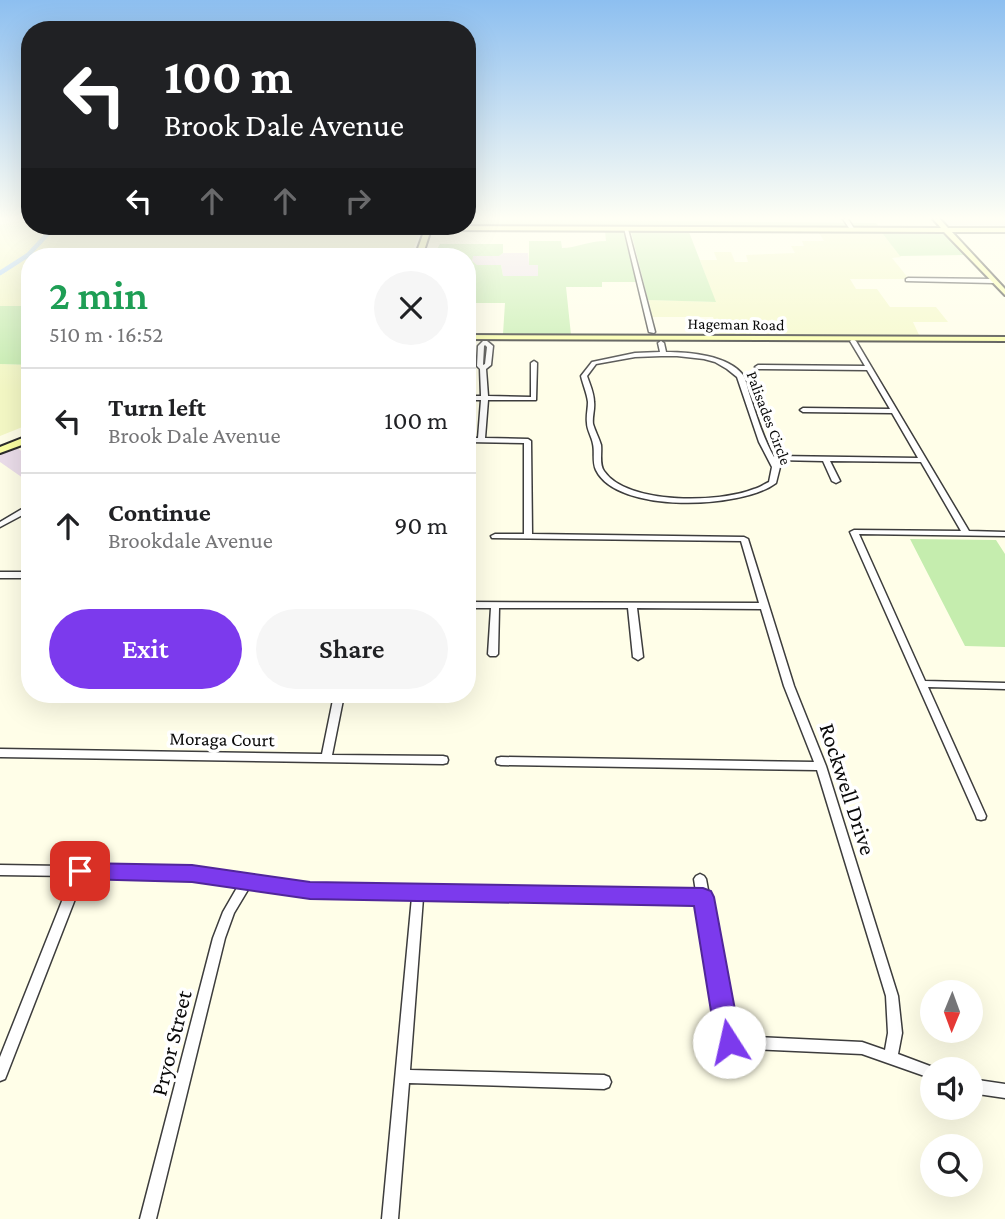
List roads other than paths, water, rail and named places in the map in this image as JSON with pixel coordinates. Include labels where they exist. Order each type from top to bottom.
[{"type":"main road","points":[[988,276],[1005,293]]},
{"type":"main road","points":[[485,342],[543,338]]},
{"type":"main road","points":[[658,349],[709,339]]},
{"type":"main road","name":"Hageman Road","points":[[476,340],[709,339],[921,344],[1005,342]]},
{"type":"main road","points":[[921,344],[974,340]]},
{"type":"main road","name":"Hageman Road","points":[[476,341],[658,349],[974,340],[1005,342]]},
{"type":"main road","points":[[0,442],[21,434]]},
{"type":"main road","points":[[0,450],[21,442]]},
{"type":"street","points":[[638,276],[652,331]]},
{"type":"street","points":[[908,280],[993,281]]},
{"type":"street","points":[[481,440],[485,399],[483,368],[488,365],[490,346],[485,342]]},
{"type":"street","points":[[854,343],[967,534]]},
{"type":"street","name":"Palisades Circle","points":[[658,349],[709,359],[733,369],[740,376],[762,442],[776,467],[772,483],[764,489],[738,498],[669,499],[632,494],[605,479],[599,470],[597,442],[590,419],[591,398],[584,376],[587,369],[606,359],[658,349]]},
{"type":"street","points":[[476,398],[534,399],[534,363]]},
{"type":"street","points":[[758,367],[868,368]]},
{"type":"street","points":[[803,410],[894,411]]},
{"type":"street","points":[[476,440],[528,441],[528,536],[495,536]]},
{"type":"street","points":[[777,458],[923,460]]},
{"type":"street","points":[[826,459],[836,481]]},
{"type":"street","points":[[0,525],[21,513]]},
{"type":"street","points":[[981,816],[854,532],[1005,534]]},
{"type":"street","name":"Rockwell Drive","points":[[528,536],[744,539],[789,686],[821,766],[892,996],[895,1033],[891,1056]]},
{"type":"street","points":[[0,575],[21,575]]},
{"type":"street","points":[[476,605],[764,606]]},
{"type":"street","points":[[493,654],[495,605]]},
{"type":"street","points":[[632,606],[638,657]]},
{"type":"street","points":[[922,684],[1005,686]]},
{"type":"street","points":[[326,758],[337,703]]},
{"type":"street","name":"Moraga Court","points":[[0,753],[443,760]]},
{"type":"street","points":[[501,761],[821,766]]},
{"type":"street","points":[[0,870],[192,873],[293,890],[703,897]]},
{"type":"street","points":[[0,1074],[80,871]]},
{"type":"street","points":[[700,879],[729,1042],[839,1044],[891,1056],[920,1068]]},
{"type":"street","name":"Pryor Street","points":[[148,1219],[219,938],[229,912],[246,882]]},
{"type":"street","points":[[390,1219],[418,892]]},
{"type":"street","points":[[402,1076],[604,1082]]},
{"type":"street","points":[[983,1088],[1005,1091]]}]
